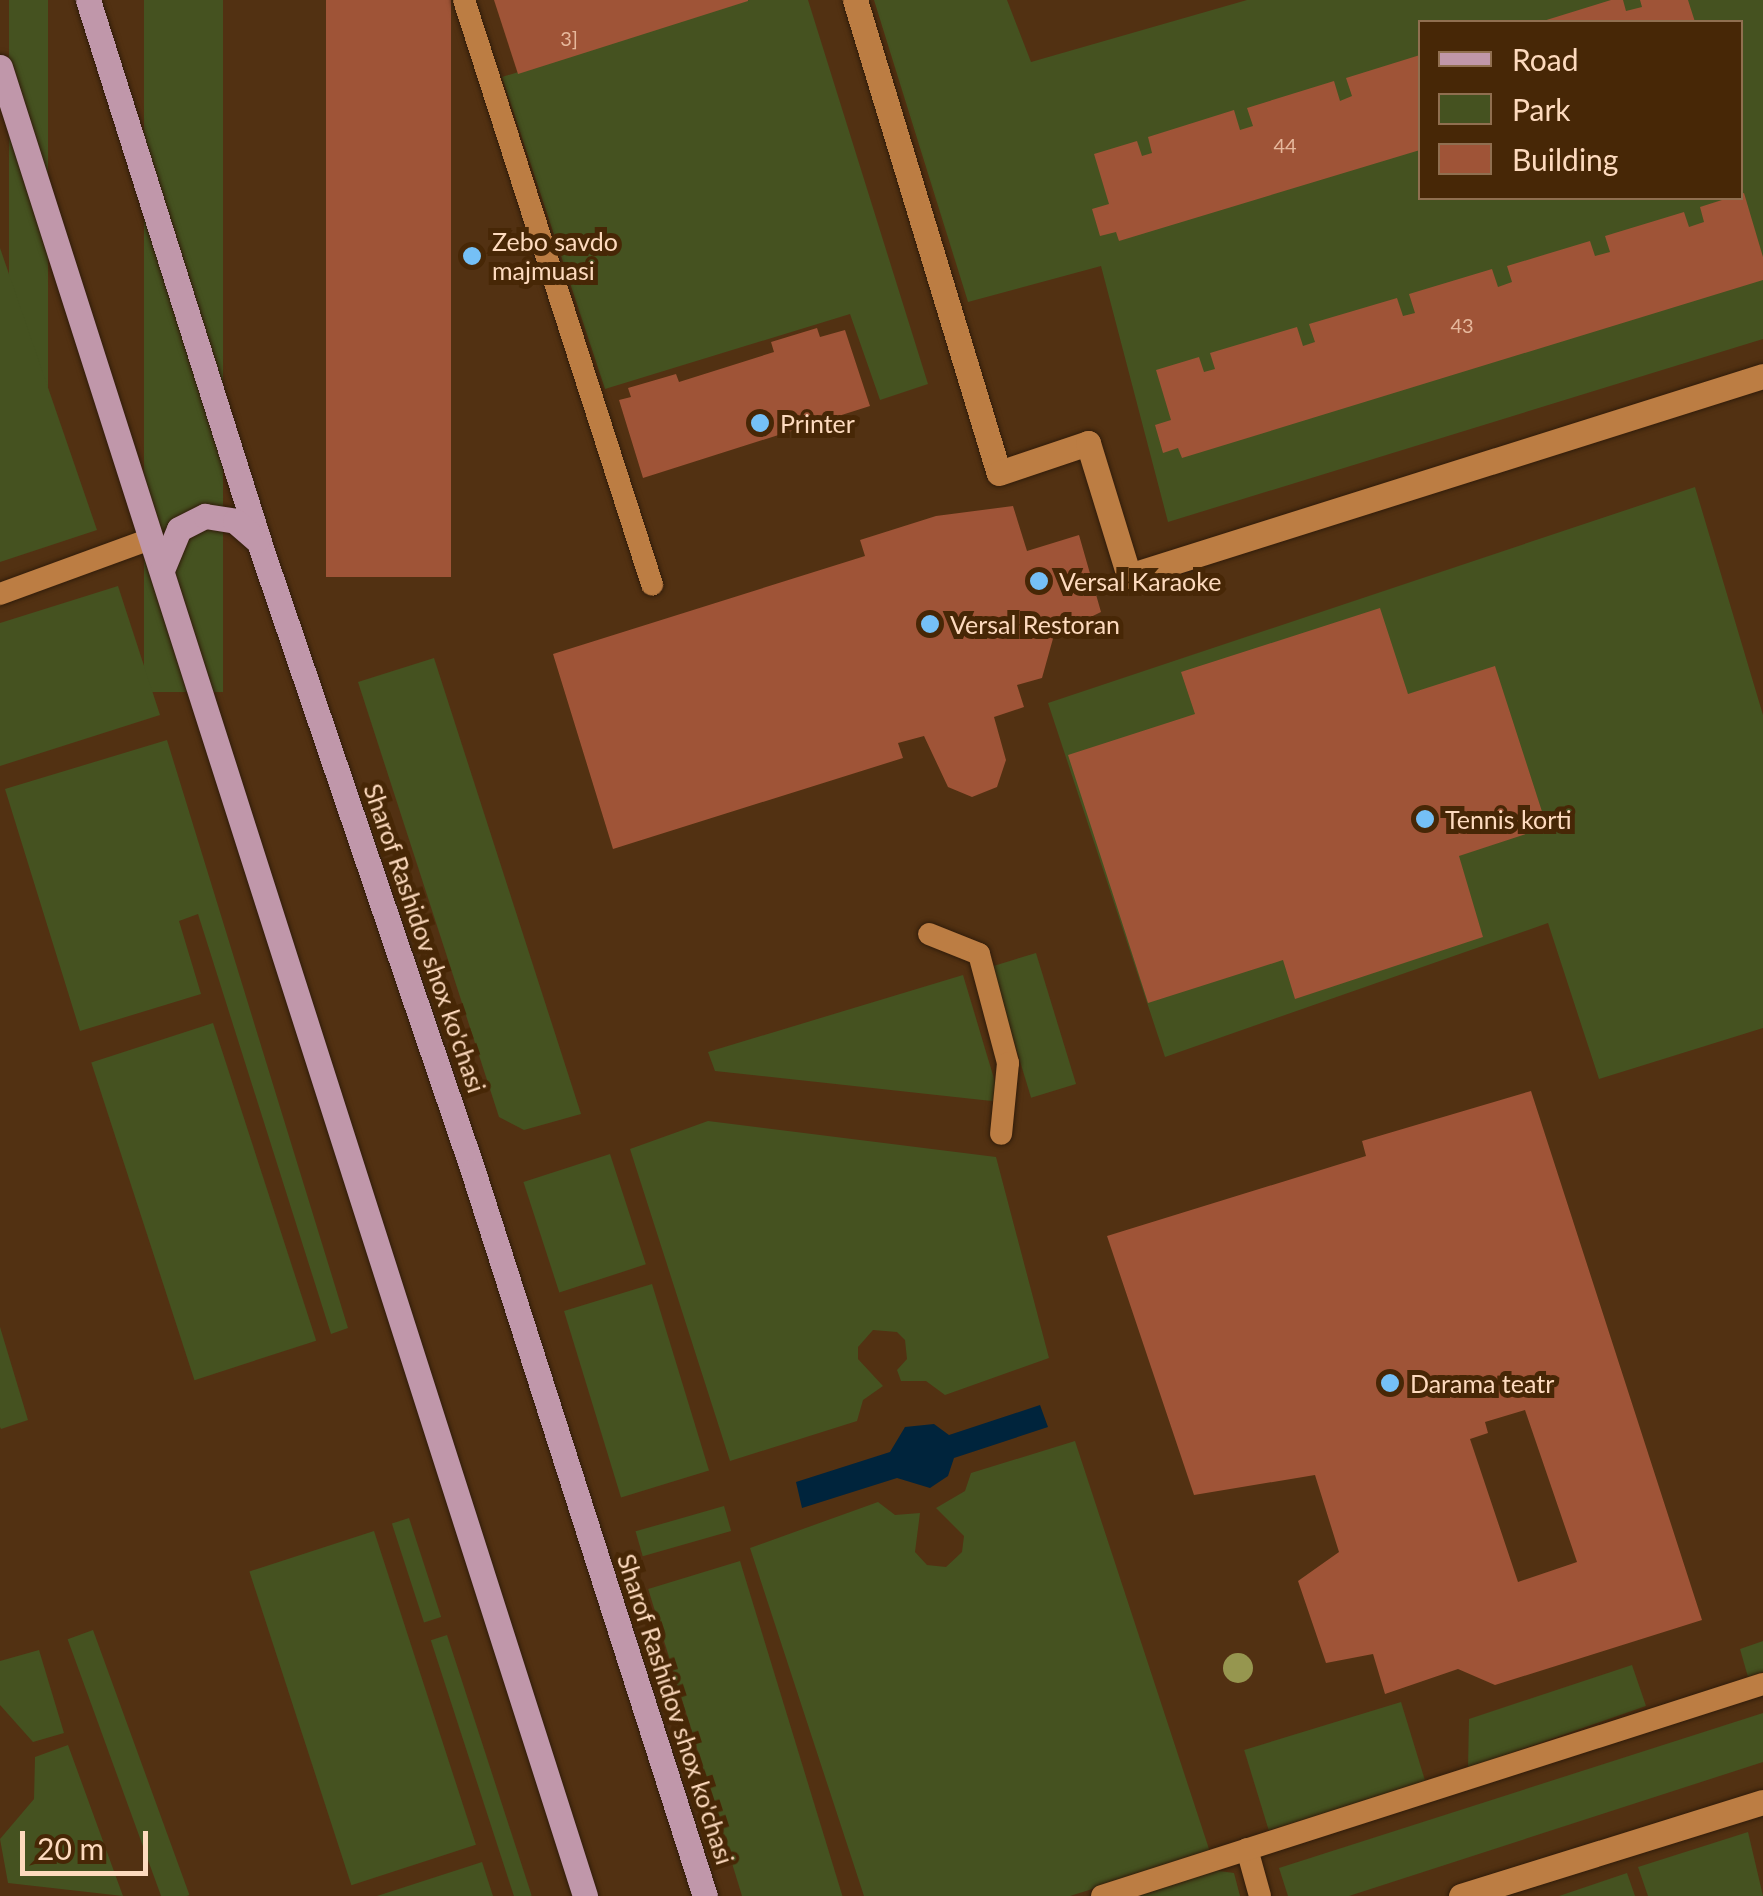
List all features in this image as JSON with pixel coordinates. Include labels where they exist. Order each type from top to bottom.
[{"type":"main road","name":"Sharof Rashidov shox ko'chasi","points":[[88,0],[263,554],[473,1170],[704,1896]]},
{"type":"main road","points":[[0,67],[585,1896]]},
{"type":"main road","points":[[165,584],[169,541],[205,516],[234,521],[263,554]]},
{"type":"street","points":[[855,0],[999,472],[1088,443],[1129,576],[1763,376]]},
{"type":"street","points":[[1461,1896],[1763,1802]]},
{"type":"lane","points":[[464,0],[652,584]]},
{"type":"lane","points":[[0,594],[150,539]]},
{"type":"lane","points":[[929,934],[979,954],[1008,1063],[1001,1134]]},
{"type":"lane","points":[[1102,1896],[1763,1684]]},
{"type":"lane","points":[[1247,1850],[1260,1896]]},
{"type":"green space","points":[[9,0],[48,0],[48,507],[9,507]]},
{"type":"green space","points":[[144,0],[223,0],[223,692],[144,692]]},
{"type":"green space","points":[[749,0],[808,0],[928,384],[880,400],[850,314],[605,389],[502,77]]},
{"type":"green space","points":[[874,0],[1007,0],[1031,62],[1247,0],[1763,0],[1763,339],[1168,522],[1101,266],[968,302]]},
{"type":"green space","points":[[0,248],[97,530],[0,562]]},
{"type":"green space","name":"Tennis korti","points":[[1695,487],[1763,715],[1763,1028],[1599,1079],[1548,923],[1165,1057],[1048,703]]},
{"type":"green space","points":[[118,586],[160,715],[0,766],[0,623]]},
{"type":"green space","points":[[434,658],[581,1114],[524,1130],[499,1117],[358,682]]},
{"type":"green space","points":[[167,740],[348,1328],[331,1334],[198,914],[179,921],[201,994],[80,1031],[5,789]]},
{"type":"green space","points":[[1036,953],[1076,1084],[1031,1098],[991,967]]},
{"type":"green space","points":[[963,975],[1001,1102],[715,1071],[708,1052]]},
{"type":"green space","points":[[213,1023],[316,1341],[194,1380],[91,1063]]},
{"type":"green space","points":[[708,1121],[996,1157],[1049,1358],[945,1395],[926,1381],[901,1381],[897,1370],[907,1359],[905,1340],[897,1332],[873,1330],[858,1347],[858,1359],[883,1386],[863,1400],[857,1421],[730,1461],[630,1149]]},
{"type":"green space","points":[[610,1154],[646,1264],[559,1292],[523,1182]]},
{"type":"green space","points":[[652,1284],[709,1470],[621,1497],[564,1311]]},
{"type":"green space","points":[[0,1327],[28,1420],[1,1429],[0,1427]]},
{"type":"green space","points":[[1075,1441],[1210,1852],[1070,1896],[864,1896],[750,1548],[878,1502],[895,1515],[920,1513],[915,1552],[927,1565],[946,1567],[962,1552],[964,1536],[936,1508],[965,1491],[971,1473]]},
{"type":"green space","points":[[724,1506],[731,1531],[643,1556],[636,1531]]},
{"type":"green space","points":[[409,1518],[441,1617],[424,1622],[392,1524]]},
{"type":"green space","points":[[374,1531],[476,1845],[351,1885],[249,1571]]},
{"type":"green space","points":[[740,1561],[842,1896],[742,1896],[648,1589]]},
{"type":"green space","points":[[93,1630],[189,1895],[161,1896],[68,1639]]},
{"type":"green space","points":[[447,1635],[532,1896],[514,1896],[431,1640]]},
{"type":"green space","points":[[1763,1641],[1763,1672],[1748,1677],[1740,1649]]},
{"type":"green space","points":[[39,1650],[64,1733],[33,1742],[0,1705],[0,1661]]},
{"type":"green space","points":[[1632,1665],[1646,1706],[1468,1768],[1469,1719]]},
{"type":"green space","points":[[1401,1702],[1426,1782],[1269,1830],[1244,1750]]},
{"type":"green space","points":[[1763,1713],[1763,1762],[1349,1896],[1288,1896],[1279,1868]]},
{"type":"green space","points":[[68,1745],[123,1896],[8,1883],[0,1839],[34,1799],[35,1757]]},
{"type":"green space","points":[[1748,1832],[1763,1896],[1648,1896],[1638,1867]]},
{"type":"green space","points":[[482,1862],[493,1896],[377,1896]]},
{"type":"green space","points":[[1212,1870],[1234,1873],[1240,1896],[1128,1896]]},
{"type":"green space","points":[[1627,1873],[1635,1896],[1559,1896]]},
{"type":"water","points":[[1040,1405],[1048,1427],[954,1458],[948,1476],[930,1488],[897,1478],[802,1508],[796,1482],[890,1452],[905,1427],[934,1424],[949,1435]]},
{"type":"building","points":[[326,0],[451,0],[451,577],[326,577]]},
{"type":"building","points":[[494,0],[748,0],[748,1],[518,74]]},
{"type":"building","points":[[1611,0],[1623,0],[1626,11],[1642,7],[1640,0],[1688,0],[1694,20],[1546,20]]},
{"type":"building","points":[[1418,56],[1418,151],[1119,241],[1116,232],[1100,236],[1092,209],[1109,204],[1094,154],[1137,141],[1142,156],[1152,153],[1148,137],[1234,110],[1240,130],[1253,126],[1247,108],[1334,81],[1340,101],[1352,96],[1346,78]]},
{"type":"building","points":[[1743,193],[1763,257],[1763,280],[1182,458],[1178,448],[1163,453],[1155,425],[1171,420],[1156,370],[1199,357],[1204,372],[1215,369],[1210,353],[1297,327],[1303,346],[1315,342],[1309,324],[1397,298],[1403,316],[1415,313],[1409,294],[1492,269],[1498,287],[1512,282],[1507,266],[1590,241],[1595,256],[1610,252],[1605,236],[1684,212],[1689,227],[1704,222],[1700,207],[1722,200],[1743,200]]},
{"type":"building","points":[[817,328],[820,337],[845,330],[870,406],[643,478],[619,400],[631,397],[628,388],[676,374],[679,382],[774,352],[771,342]]},
{"type":"building","points":[[1013,506],[1027,551],[1079,535],[1101,612],[1054,635],[1042,678],[1017,685],[1024,707],[994,717],[1006,760],[997,787],[972,797],[948,787],[924,736],[898,743],[903,758],[613,849],[553,654],[865,556],[860,540],[936,516]]},
{"type":"building","points":[[1380,608],[1408,694],[1495,666],[1547,827],[1459,856],[1483,937],[1295,999],[1283,960],[1148,1003],[1068,755],[1195,714],[1181,672]]},
{"type":"building","name":"Darama teatr","points":[[1531,1091],[1702,1620],[1495,1685],[1458,1669],[1385,1694],[1373,1654],[1326,1663],[1298,1581],[1339,1552],[1315,1475],[1194,1495],[1107,1236],[1366,1156],[1362,1141]],"holes":[[[1525,1410],[1577,1562],[1518,1582],[1470,1439],[1488,1433],[1485,1422]]]},
{"type":"place","name":"Zebo savdo majmuasi","points":[[472,256]]},
{"type":"place","name":"Printer","points":[[760,423]]},
{"type":"place","name":"Versal Karaoke","points":[[1039,581]]},
{"type":"place","name":"Versal Restoran","points":[[930,624]]},
{"type":"place","name":"Tennis korti","points":[[1425,819]]},
{"type":"place","name":"Darama teatr","points":[[1390,1383]]}]
